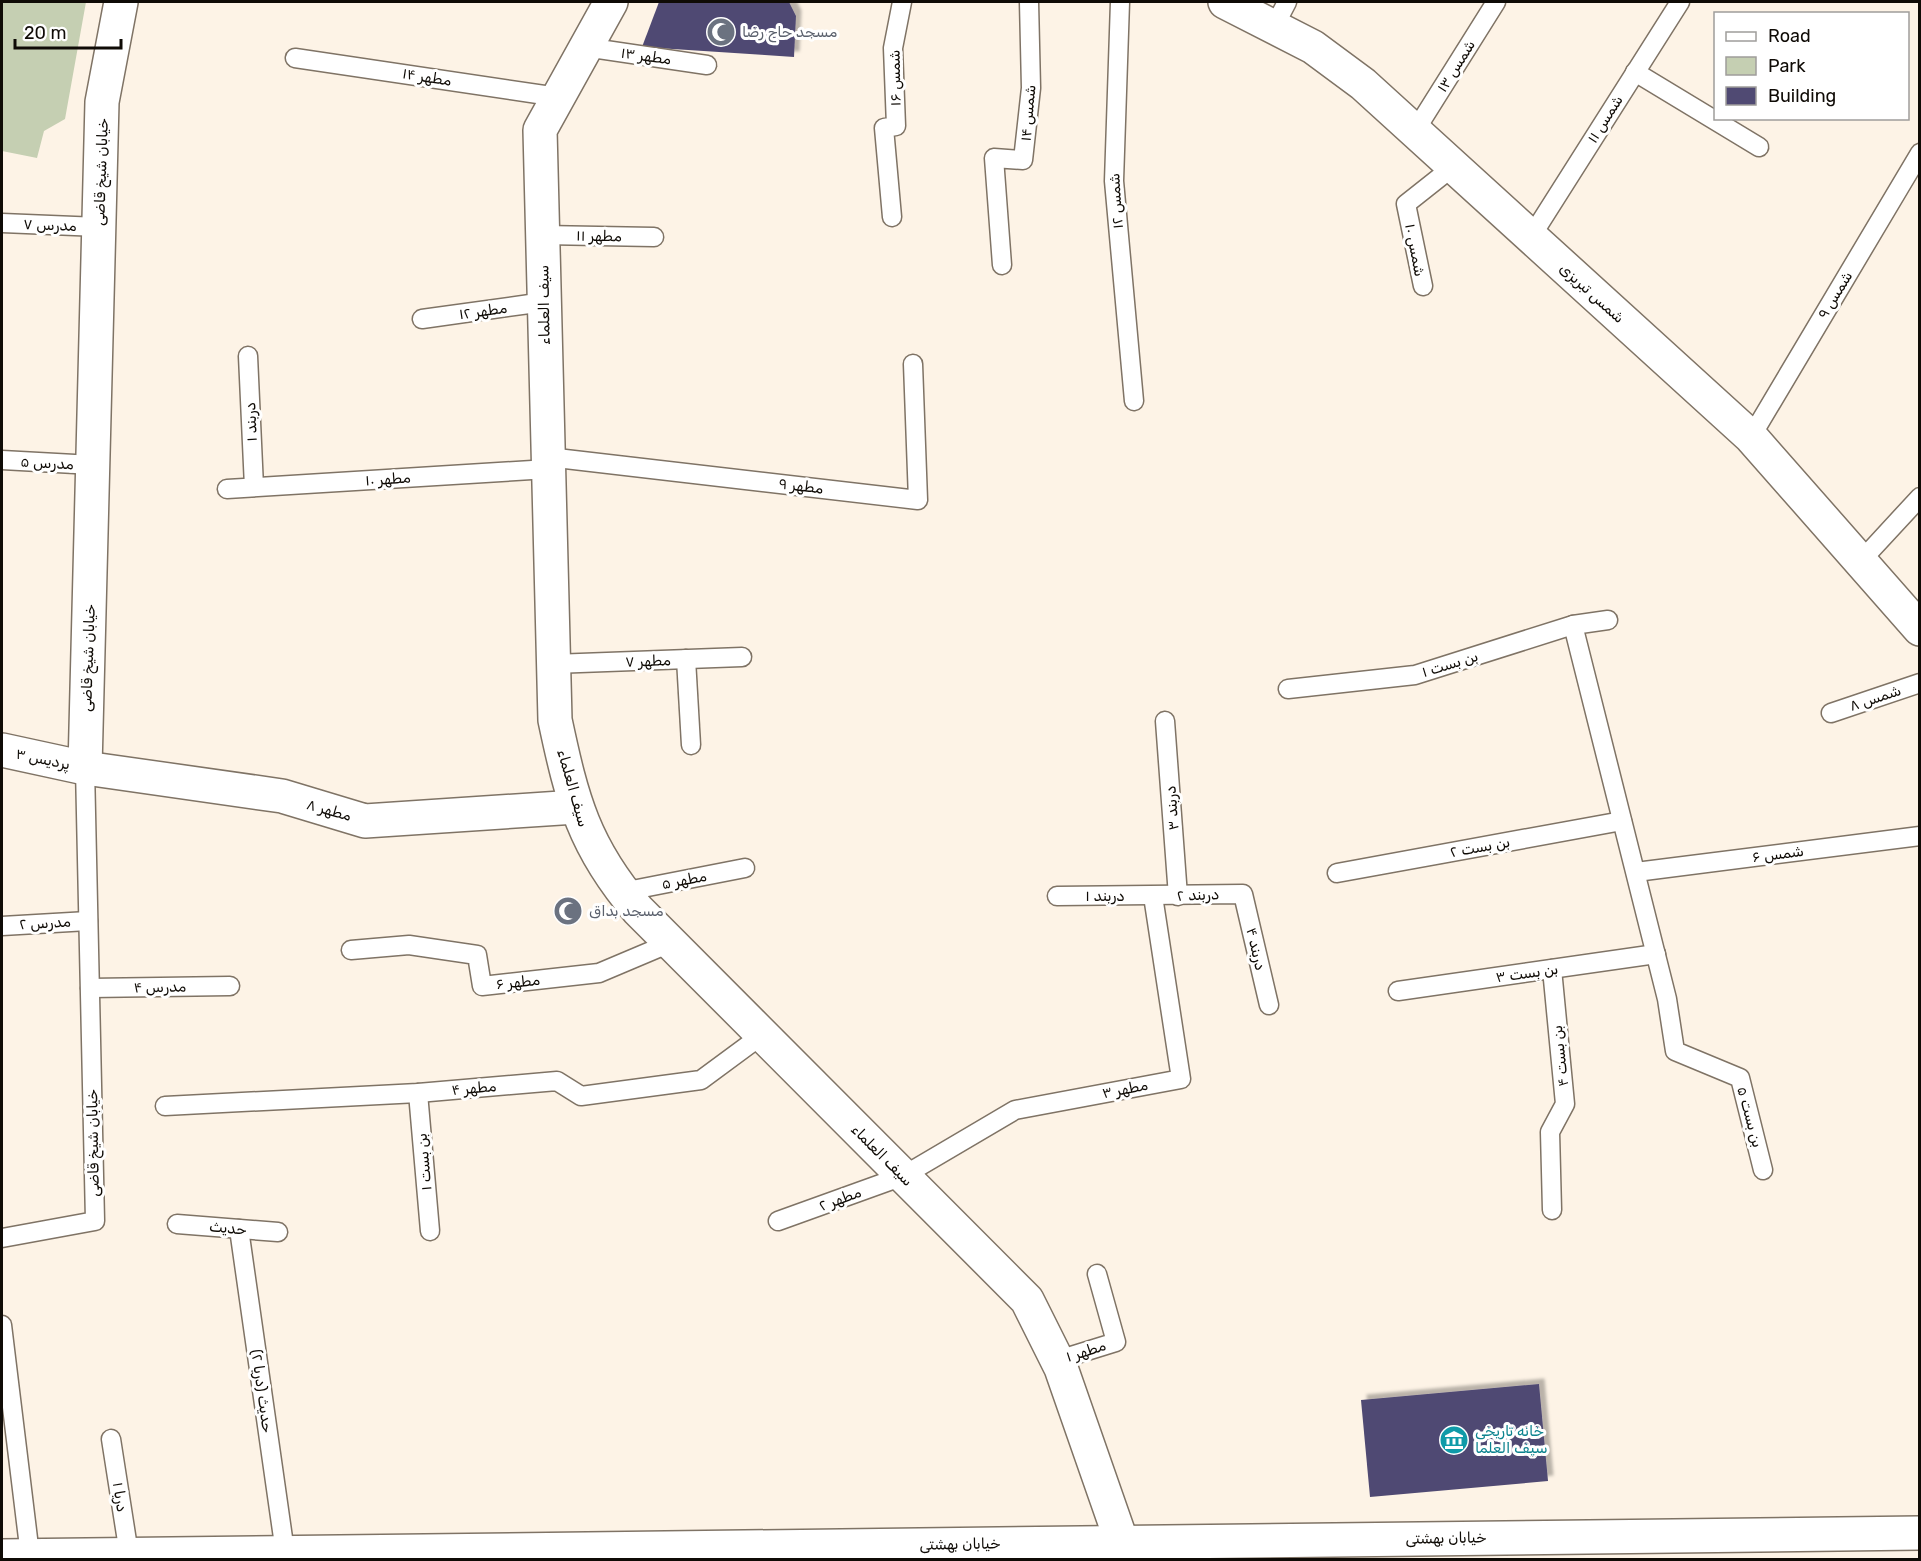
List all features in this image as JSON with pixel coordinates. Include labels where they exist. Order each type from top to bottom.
[{"type":"street","name":"خیابان شیخ قاضی","points":[[85,768],[102,102],[121,2]]},
{"type":"street","name":"سیف العلماء","points":[[611,2],[540,130],[555,720],[576,807],[597,854],[622,892],[670,943],[1027,1300],[1058,1360],[1124,1551]]},
{"type":"street","name":"شمس تبریزی","points":[[1225,2],[1281,14],[1313,47],[1336,63],[1454,166],[1751,437],[1920,629]]},
{"type":"street","name":"پردیس ۳","points":[[2,750],[85,768]]},
{"type":"street","name":"مطهر ۸","points":[[85,768],[282,796],[365,821],[576,807]]},
{"type":"street","name":"خیابان بهشتی","points":[[16,1556],[285,1552],[567,1554],[1124,1551],[1920,1533]]},
{"type":"lane","name":"شمس ۱۶","points":[[892,216],[884,128],[896,126],[893,48],[902,2]]},
{"type":"lane","name":"شمس ۱۴","points":[[1002,265],[994,158],[1023,160],[1031,88],[1029,2]]},
{"type":"lane","name":"شمس ۱۲","points":[[1120,2],[1114,182],[1134,401]]},
{"type":"lane","name":"شمس ۱۳","points":[[1415,131],[1496,2]]},
{"type":"lane","name":"شمس ۱۱","points":[[1531,237],[1680,2]]},
{"type":"lane","name":"مطهر ۱۳","points":[[585,47],[707,65]]},
{"type":"lane","name":"مطهر ۱۴","points":[[296,58],[558,97]]},
{"type":"lane","points":[[1635,72],[1714,120]]},
{"type":"lane","points":[[1714,120],[1759,147]]},
{"type":"lane","name":"شمس ۹","points":[[1751,437],[1920,153]]},
{"type":"lane","name":"شمس ۱۰","points":[[1423,286],[1406,204],[1454,166]]},
{"type":"lane","name":"مدرس ۷","points":[[2,224],[99,227]]},
{"type":"lane","name":"مطهر ۱۱","points":[[543,235],[654,237]]},
{"type":"lane","name":"مطهر ۱۲","points":[[422,319],[544,303]]},
{"type":"lane","name":"دربند ۱","points":[[248,356],[254,487]]},
{"type":"lane","name":"مطهر ۹","points":[[548,463],[918,500],[913,364]]},
{"type":"lane","name":"مدرس ۵","points":[[2,460],[93,465]]},
{"type":"lane","name":"مطهر ۱۰","points":[[227,489],[548,463]]},
{"type":"lane","points":[[1860,562],[1920,497]]},
{"type":"lane","name":"بن بست ۱","points":[[1288,689],[1415,675],[1573,626],[1608,620]]},
{"type":"lane","points":[[1573,626],[1656,954]]},
{"type":"lane","name":"مطهر ۷","points":[[553,664],[742,657]]},
{"type":"lane","points":[[686,659],[691,746]]},
{"type":"lane","name":"شمس ۸","points":[[1831,713],[1920,683]]},
{"type":"lane","name":"دربند ۳","points":[[1165,721],[1178,896]]},
{"type":"lane","name":"خیابان شیخ قاضی","points":[[2,1238],[95,1221],[85,768]]},
{"type":"lane","name":"بن بست ۲","points":[[1337,873],[1622,821]]},
{"type":"lane","name":"شمس ۶","points":[[1636,872],[1920,836]]},
{"type":"lane","name":"مطهر ۵","points":[[622,892],[745,868]]},
{"type":"lane","name":"دربند ۲","points":[[1153,896],[1244,894]]},
{"type":"lane","name":"دربند ۴","points":[[1244,894],[1269,1005]]},
{"type":"lane","name":"دربند ۱","points":[[1057,896],[1153,896]]},
{"type":"lane","name":"مطهر ۳","points":[[903,1176],[1015,1110],[1181,1079],[1153,896]]},
{"type":"lane","name":"مدرس ۲","points":[[2,926],[88,921]]},
{"type":"lane","name":"مطهر ۶","points":[[351,950],[409,945],[477,955],[482,986],[599,974],[670,943]]},
{"type":"lane","name":"بن بست ۳","points":[[1398,991],[1656,954]]},
{"type":"lane","name":"بن بست ۵","points":[[1656,954],[1668,999],[1675,1051],[1740,1078],[1763,1170]]},
{"type":"lane","name":"بن بست ۴","points":[[1552,969],[1565,1104],[1550,1132],[1552,1210]]},
{"type":"lane","name":"مدرس ۴","points":[[90,988],[230,986]]},
{"type":"lane","name":"مطهر ۴","points":[[165,1106],[418,1093],[557,1081],[581,1096],[701,1080],[762,1035]]},
{"type":"lane","name":"بن بست ۱","points":[[418,1093],[430,1231]]},
{"type":"lane","name":"مطهر ۲","points":[[778,1221],[903,1176]]},
{"type":"lane","name":"حدیث","points":[[177,1224],[278,1232]]},
{"type":"lane","name":"حدیث (دریا ۲)","points":[[239,1229],[285,1552]]},
{"type":"lane","name":"مطهر ۱","points":[[1058,1360],[1116,1342],[1097,1274]]},
{"type":"lane","points":[[2,1325],[16,1556]]},
{"type":"lane","name":"دریا ۱","points":[[111,1439],[129,1554]]},
{"type":"green space","points":[[2,2],[86,2],[65,119],[44,131],[37,158],[2,151]]},
{"type":"building","name":"مسجد حاج رضا","points":[[659,2],[789,2],[796,16],[794,57],[642,47]]},
{"type":"building","name":"خانه تاریخی سیف العلما","points":[[1539,1384],[1548,1481],[1370,1497],[1361,1400]]},
{"type":"place","name":"مسجد حاج رضا","points":[[721,32]]},
{"type":"place","name":"مسجد بداق","points":[[568,911]]},
{"type":"place","name":"خانه تاریخی سیف العلما","points":[[1454,1440]]}]
